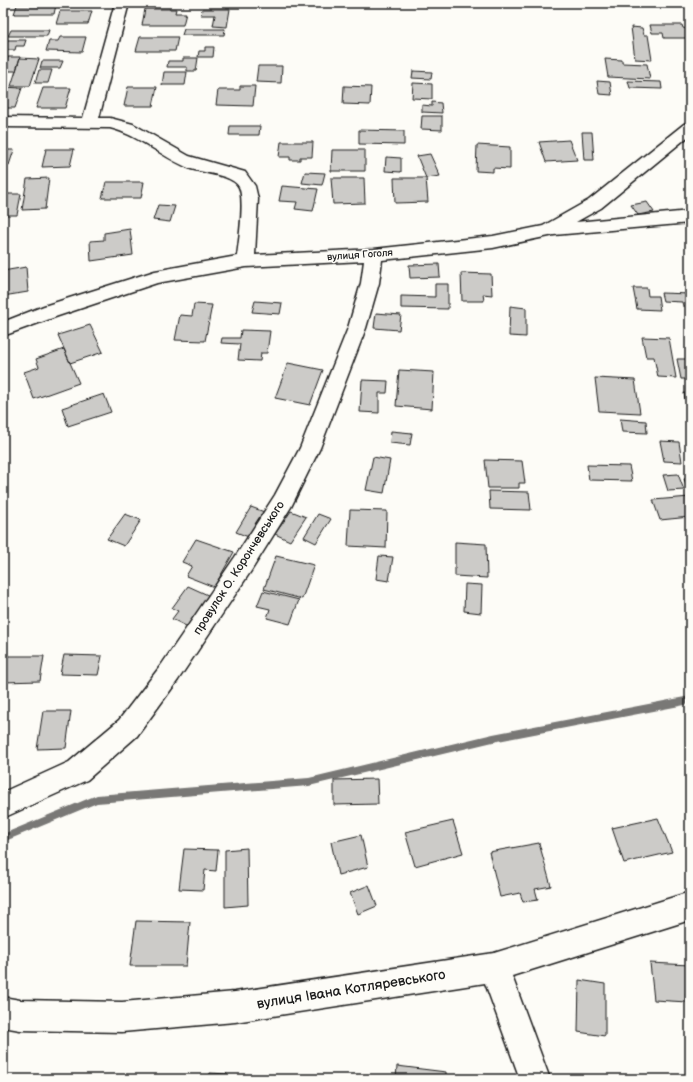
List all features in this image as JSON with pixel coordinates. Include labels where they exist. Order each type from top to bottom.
[{"type":"street","points":[[90,122],[122,3]]},
{"type":"street","points":[[3,122],[110,123],[127,127],[183,160],[203,168],[239,176],[247,186],[250,199],[246,261]]},
{"type":"street","name":"вулиця Гоголя","points":[[3,329],[50,311],[155,277],[246,261],[374,255],[493,242],[548,231],[595,204],[690,127]]},
{"type":"street","points":[[548,231],[690,217]]},
{"type":"street","name":"провулок О. Корончевського","points":[[3,804],[78,771],[128,728],[170,672],[239,571],[283,501],[310,448],[342,368],[356,328],[370,283],[374,255]]},
{"type":"street","name":"вулиця Івана Котляревського","points":[[3,1012],[20,1015],[122,1017],[227,1008],[494,966],[690,906]]},
{"type":"street","points":[[494,966],[535,1079]]},
{"type":"building","points":[[17,5],[56,5],[54,14],[14,14]]},
{"type":"building","points":[[145,9],[176,9],[175,13],[186,13],[183,25],[142,25]]},
{"type":"building","points":[[202,9],[230,9],[227,27],[213,26],[215,15],[201,15]]},
{"type":"building","points":[[60,11],[92,11],[88,24],[56,24]]},
{"type":"building","points":[[650,25],[682,25],[683,28],[688,29],[690,38],[664,38],[663,33],[652,33]]},
{"type":"building","points":[[631,27],[642,28],[644,35],[648,35],[652,60],[635,59]]},
{"type":"building","points":[[184,29],[225,29],[224,35],[182,35]]},
{"type":"building","points":[[11,30],[49,30],[47,36],[8,36]]},
{"type":"building","points":[[60,37],[86,37],[82,52],[46,51],[49,41],[58,41]]},
{"type":"building","points":[[140,37],[178,37],[175,51],[136,51]]},
{"type":"building","points":[[3,40],[26,40],[24,46],[16,46],[15,50],[3,50]]},
{"type":"building","points":[[205,47],[214,47],[213,57],[198,57],[199,51],[205,51]]},
{"type":"building","points":[[8,57],[20,57],[16,71],[3,71]]},
{"type":"building","points":[[20,58],[39,59],[30,86],[11,86]]},
{"type":"building","points":[[183,58],[198,58],[196,71],[187,71],[187,67],[167,67],[168,61],[183,61]]},
{"type":"building","points":[[605,59],[622,60],[622,63],[647,64],[650,79],[608,77]]},
{"type":"building","points":[[42,61],[63,61],[60,68],[40,68]]},
{"type":"building","points":[[258,66],[282,66],[281,83],[256,82]]},
{"type":"building","points":[[39,70],[52,70],[48,83],[35,83]]},
{"type":"building","points":[[413,71],[432,72],[431,79],[412,78]]},
{"type":"building","points":[[164,72],[187,72],[185,85],[162,85]]},
{"type":"building","points":[[686,75],[690,75],[690,85],[688,85]]},
{"type":"building","points":[[597,81],[610,82],[612,95],[599,94]]},
{"type":"building","points":[[628,81],[661,82],[662,89],[630,88]]},
{"type":"building","points":[[413,83],[432,84],[432,99],[412,98]]},
{"type":"building","points":[[240,86],[255,86],[253,106],[216,105],[218,90],[240,90]]},
{"type":"building","points":[[344,86],[371,87],[370,105],[343,104]]},
{"type":"building","points":[[3,87],[22,88],[15,108],[3,108]]},
{"type":"building","points":[[128,87],[157,87],[153,106],[124,106]]},
{"type":"building","points":[[43,88],[71,88],[65,108],[36,108]]},
{"type":"building","points":[[432,102],[441,103],[442,113],[422,112],[422,105],[432,106]]},
{"type":"building","points":[[422,116],[442,116],[442,130],[421,129]]},
{"type":"building","points":[[230,126],[260,126],[259,135],[229,135]]},
{"type":"building","points":[[359,130],[404,131],[404,145],[359,144]]},
{"type":"building","points":[[582,132],[592,132],[594,160],[584,160]]},
{"type":"building","points":[[569,140],[577,160],[546,162],[539,142]]},
{"type":"building","points":[[281,142],[313,142],[312,157],[300,157],[300,160],[290,160],[290,157],[279,157]]},
{"type":"building","points":[[477,145],[510,147],[510,169],[493,168],[493,172],[476,171]]},
{"type":"building","points":[[46,149],[74,149],[70,166],[42,167]]},
{"type":"building","points":[[3,150],[14,150],[9,165],[3,165]]},
{"type":"building","points":[[332,150],[365,150],[365,171],[331,171]]},
{"type":"building","points":[[430,154],[440,176],[426,178],[417,156]]},
{"type":"building","points":[[386,157],[401,158],[401,172],[385,171]]},
{"type":"building","points":[[305,172],[325,173],[322,185],[302,183]]},
{"type":"building","points":[[49,178],[45,209],[22,210],[27,179]]},
{"type":"building","points":[[331,178],[364,178],[365,203],[333,204]]},
{"type":"building","points":[[394,178],[426,178],[428,202],[395,203]]},
{"type":"building","points":[[106,182],[144,182],[141,198],[102,198]]},
{"type":"building","points":[[282,186],[318,189],[313,211],[295,209],[297,202],[279,201]]},
{"type":"building","points":[[6,194],[21,194],[17,215],[3,215]]},
{"type":"building","points":[[647,202],[654,212],[638,215],[631,205]]},
{"type":"building","points":[[158,205],[175,206],[170,222],[153,220]]},
{"type":"building","points":[[130,229],[133,255],[91,261],[90,241],[104,240],[104,233]]},
{"type":"building","points":[[439,264],[440,277],[410,278],[409,265]]},
{"type":"building","points":[[26,267],[28,292],[3,296],[3,271]]},
{"type":"building","points":[[461,273],[491,274],[492,295],[483,294],[484,301],[462,301]]},
{"type":"building","points":[[435,284],[448,284],[448,309],[401,308],[401,296],[435,297]]},
{"type":"building","points":[[633,288],[647,288],[648,296],[658,296],[660,310],[637,309]]},
{"type":"building","points":[[661,293],[690,294],[690,306],[683,306],[682,302],[663,301]]},
{"type":"building","points":[[255,301],[282,303],[280,314],[252,312]]},
{"type":"building","points":[[194,304],[212,305],[205,341],[175,340],[180,315],[192,316]]},
{"type":"building","points":[[510,306],[526,308],[526,337],[509,336]]},
{"type":"building","points":[[376,313],[401,315],[399,330],[374,328]]},
{"type":"building","points":[[90,325],[103,352],[70,363],[58,335]]},
{"type":"building","points":[[241,330],[270,331],[267,353],[261,353],[260,361],[238,360],[240,344],[221,343],[222,338],[240,338]]},
{"type":"building","points":[[642,337],[669,338],[676,378],[658,377],[654,357],[646,357]]},
{"type":"building","points":[[64,349],[79,383],[34,399],[24,372],[39,367],[36,359]]},
{"type":"building","points":[[677,359],[690,359],[690,379],[681,379]]},
{"type":"building","points":[[288,363],[323,370],[310,405],[275,398]]},
{"type":"building","points":[[399,370],[434,372],[432,409],[396,406]]},
{"type":"building","points":[[595,378],[635,380],[640,413],[599,411]]},
{"type":"building","points":[[362,380],[388,381],[387,393],[379,393],[379,413],[360,412]]},
{"type":"building","points":[[684,393],[690,394],[690,422],[689,422]]},
{"type":"building","points":[[104,394],[111,412],[68,426],[62,408]]},
{"type":"building","points":[[620,419],[646,421],[647,433],[622,432]]},
{"type":"building","points":[[391,431],[412,433],[410,445],[390,443]]},
{"type":"building","points":[[660,441],[679,442],[682,462],[664,461]]},
{"type":"building","points":[[373,457],[390,460],[384,493],[366,490]]},
{"type":"building","points":[[485,460],[522,461],[525,483],[519,483],[519,488],[488,488]]},
{"type":"building","points":[[587,465],[629,466],[632,481],[589,480]]},
{"type":"building","points":[[678,474],[684,490],[668,491],[663,475]]},
{"type":"building","points":[[690,478],[690,495],[684,479]]},
{"type":"building","points":[[489,491],[529,492],[531,510],[490,509]]},
{"type":"building","points":[[690,497],[690,517],[660,520],[653,500]]},
{"type":"building","points":[[251,507],[267,513],[251,538],[236,532]]},
{"type":"building","points":[[350,510],[387,511],[386,548],[348,546]]},
{"type":"building","points":[[291,511],[306,517],[290,541],[275,534]]},
{"type":"building","points":[[125,514],[141,520],[124,546],[107,539]]},
{"type":"building","points":[[318,514],[331,519],[316,543],[304,537]]},
{"type":"building","points":[[196,539],[234,552],[214,587],[186,576],[192,566],[182,562]]},
{"type":"building","points":[[455,542],[486,544],[487,578],[455,576]]},
{"type":"building","points":[[276,556],[314,565],[302,599],[264,589]]},
{"type":"building","points":[[379,556],[393,557],[389,581],[376,579]]},
{"type":"building","points":[[465,584],[482,585],[481,613],[464,611]]},
{"type":"building","points":[[188,586],[210,596],[188,627],[172,619],[178,611],[172,608]]},
{"type":"building","points":[[263,591],[299,600],[290,624],[267,618],[270,609],[257,606]]},
{"type":"building","points":[[64,655],[102,656],[98,675],[60,674]]},
{"type":"building","points":[[3,656],[44,656],[40,681],[3,682]]},
{"type":"building","points":[[43,711],[71,711],[66,748],[37,749]]},
{"type":"building","points":[[377,779],[378,804],[334,805],[334,780]]},
{"type":"building","points":[[658,818],[672,852],[624,863],[612,828]]},
{"type":"building","points":[[453,821],[463,853],[415,866],[405,832]]},
{"type":"building","points":[[361,835],[368,867],[338,875],[331,842]]},
{"type":"building","points":[[539,843],[551,886],[535,889],[538,900],[523,902],[520,893],[500,897],[489,852]]},
{"type":"building","points":[[247,848],[248,905],[225,907],[225,850]]},
{"type":"building","points":[[184,849],[218,850],[216,871],[205,870],[203,890],[179,889]]},
{"type":"building","points":[[369,885],[377,906],[358,914],[350,893]]},
{"type":"building","points":[[136,921],[190,922],[186,966],[130,966]]},
{"type":"building","points":[[650,963],[690,965],[690,994],[686,994],[687,1002],[654,1000]]},
{"type":"building","points":[[579,980],[605,984],[605,1036],[578,1032]]},
{"type":"building","points":[[397,1066],[446,1072],[446,1079],[396,1079]]},
{"type":"building","points":[[210,1073],[227,1074],[226,1079],[209,1079]]},
{"type":"waterway","points":[[3,838],[97,799],[309,782],[493,738],[690,700]]}]
